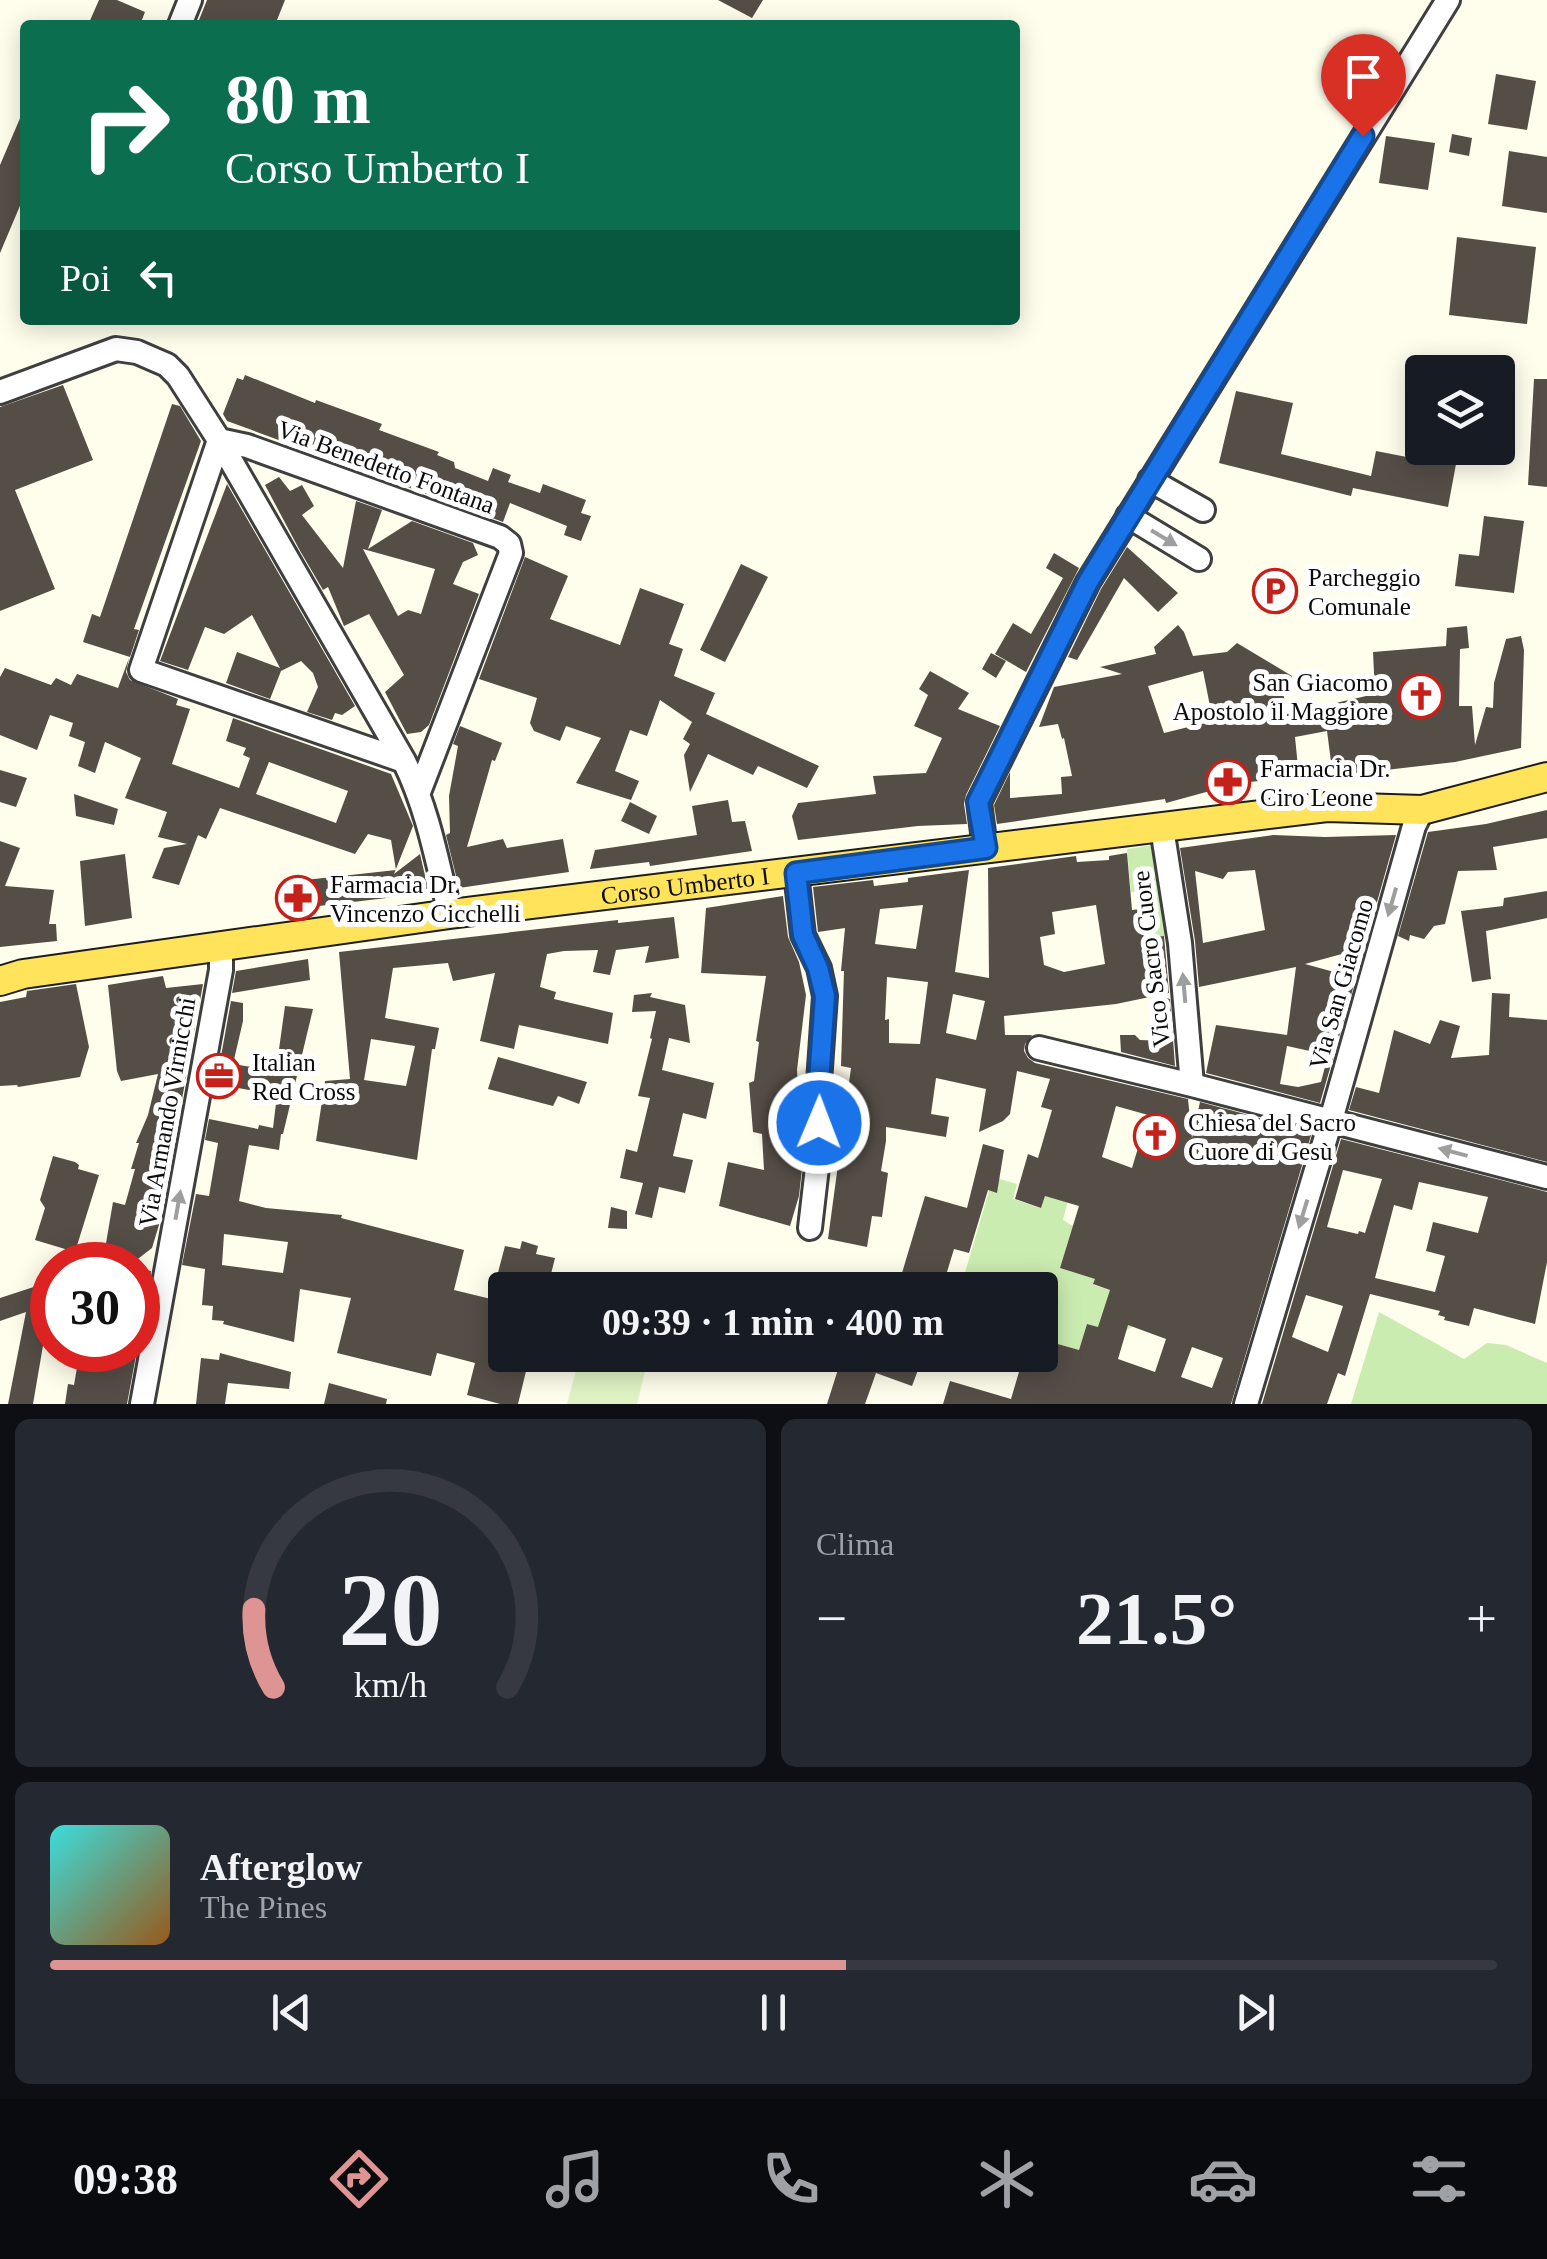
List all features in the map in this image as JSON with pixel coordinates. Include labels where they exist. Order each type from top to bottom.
[{"type":"main road","name":"Corso Umberto I","points":[[0,981],[23,974],[450,914],[1327,806],[1422,810],[1547,776]]},
{"type":"street","points":[[986,848],[978,802],[1088,582],[1448,0]]},
{"type":"street","points":[[0,392],[116,350],[137,352],[167,365],[178,376],[404,761],[419,792],[450,914]]},
{"type":"street","points":[[218,440],[141,670],[404,761]]},
{"type":"street","name":"Via Benedetto Fontana","points":[[218,440],[248,446],[508,544],[510,553],[419,792]]},
{"type":"street","points":[[1150,480],[1203,510]]},
{"type":"street","points":[[1128,516],[1199,560]]},
{"type":"street","name":"Via San Giacomo","points":[[1246,1404],[1414,826],[1422,810]]},
{"type":"street","name":"Vico Sacro Cuore","points":[[1162,828],[1180,942],[1192,1085]]},
{"type":"street","points":[[796,873],[803,935],[825,996],[818,1096],[820,1150],[810,1228]]},
{"type":"street","name":"Via Armando Virnicchi","points":[[142,1404],[221,970],[220,947]]},
{"type":"street","points":[[1039,1048],[1547,1177]]},
{"type":"green space","points":[[1160,844],[1174,935],[1155,937],[1146,891],[1131,892],[1127,849]]},
{"type":"green space","points":[[1056,1163],[1076,1169],[1063,1220],[1073,1226],[1060,1268],[1095,1279],[1094,1285],[1110,1290],[1140,1312],[1132,1327],[1121,1334],[1087,1324],[1079,1350],[1058,1344],[1058,1272],[965,1272],[993,1177],[1017,1184],[1013,1199],[1041,1208]]},
{"type":"green space","points":[[1379,1312],[1464,1359],[1487,1343],[1506,1345],[1547,1363],[1547,1404],[1351,1404]]},
{"type":"green space","points":[[575,1372],[645,1372],[637,1404],[567,1404]]},
{"type":"building","points":[[99,0],[117,0],[145,12],[142,20],[90,20]]},
{"type":"building","points":[[207,0],[285,0],[277,20],[199,20]]},
{"type":"building","points":[[718,0],[763,0],[752,18]]},
{"type":"building","points":[[1496,74],[1536,81],[1527,130],[1488,124]]},
{"type":"building","points":[[20,118],[20,206],[0,253],[0,165]]},
{"type":"building","points":[[1452,134],[1472,138],[1469,156],[1449,152]]},
{"type":"building","points":[[1386,136],[1435,143],[1428,190],[1379,183]]},
{"type":"building","points":[[1509,151],[1547,157],[1547,213],[1502,206]]},
{"type":"building","points":[[1457,237],[1536,247],[1527,324],[1449,315]]},
{"type":"building","points":[[245,375],[382,424],[379,430],[439,452],[437,455],[454,462],[455,468],[488,481],[493,468],[511,475],[508,482],[540,493],[543,484],[586,500],[581,513],[591,516],[581,541],[564,535],[567,526],[510,503],[503,522],[227,421],[223,414],[237,378],[243,380]]},
{"type":"building","points":[[1534,379],[1547,379],[1547,487],[1528,485]]},
{"type":"building","points":[[63,385],[93,460],[15,490],[55,589],[0,611],[0,407]]},
{"type":"building","points":[[1236,391],[1293,403],[1281,454],[1371,476],[1376,451],[1405,457],[1405,465],[1456,465],[1448,507],[1353,488],[1351,496],[1219,463]]},
{"type":"building","points":[[172,404],[180,406],[201,441],[134,629],[139,630],[130,657],[83,642],[92,614],[100,617]]},
{"type":"building","points":[[279,477],[290,491],[302,485],[314,506],[302,515],[343,568],[356,501],[382,510],[368,549],[412,521],[473,543],[478,555],[463,562],[453,584],[479,594],[429,725],[421,732],[407,734],[385,692],[404,675],[369,614],[344,626],[328,587],[323,590],[265,485]],"holes":[[[363,549],[435,569],[421,614],[408,610],[398,616]]]},
{"type":"building","points":[[227,484],[355,706],[342,715],[335,713],[332,720],[307,712],[318,687],[313,673],[301,661],[281,671],[270,699],[226,683],[237,652],[280,668],[252,615],[224,634],[205,627],[188,670],[160,661]]},
{"type":"building","points":[[1484,516],[1524,521],[1514,593],[1455,586],[1459,554],[1479,556]]},
{"type":"building","points":[[1127,547],[1178,593],[1158,612],[1124,578],[1077,660],[1068,657],[1101,589]]},
{"type":"building","points":[[1054,553],[1079,568],[1026,672],[995,654],[1013,623],[1031,634],[1063,578],[1046,568]]},
{"type":"building","points":[[525,557],[568,576],[550,619],[620,645],[640,588],[684,604],[669,644],[683,649],[674,676],[715,693],[706,714],[819,766],[807,788],[758,766],[753,775],[708,754],[690,792],[684,755],[690,744],[683,739],[692,722],[660,700],[647,736],[630,730],[615,771],[639,781],[631,800],[576,783],[601,738],[566,726],[560,741],[534,731],[530,723],[537,698],[479,679]]},
{"type":"building","points":[[741,564],[768,577],[725,662],[700,650]]},
{"type":"building","points":[[1178,625],[1193,656],[1227,652],[1237,643],[1292,676],[1283,692],[1287,714],[1375,694],[1373,652],[1446,646],[1447,628],[1467,626],[1469,648],[1460,649],[1459,706],[1472,706],[1475,745],[1486,707],[1493,708],[1494,683],[1506,639],[1521,636],[1521,748],[1455,762],[1377,771],[1378,775],[1337,782],[1327,731],[1295,737],[1299,777],[1239,783],[1166,803],[1165,799],[997,824],[994,805],[1010,772],[1010,798],[1062,794],[1061,777],[1072,776],[1058,724],[1039,727],[1054,687],[1122,674],[1100,667],[1156,654],[1154,647]],"holes":[[[1203,671],[1213,721],[1164,733],[1148,686]]]},
{"type":"building","points":[[991,653],[1006,661],[996,678],[982,669]]},
{"type":"building","points":[[129,658],[126,672],[130,680],[178,699],[176,705],[190,709],[172,764],[239,788],[250,758],[243,755],[246,748],[226,741],[233,718],[391,774],[413,826],[396,869],[391,840],[368,834],[355,854],[220,808],[206,839],[198,835],[179,885],[152,878],[164,848],[187,844],[158,837],[167,812],[125,798],[141,758],[105,742],[95,773],[78,766],[85,742],[69,736],[73,723],[50,715],[37,750],[0,735],[0,677],[5,668],[51,685],[56,678],[71,685],[77,674],[118,688]],"holes":[[[269,762],[348,791],[336,823],[256,794]]]},
{"type":"building","points":[[930,671],[969,693],[958,709],[1000,726],[966,795],[967,824],[798,840],[792,816],[798,803],[876,794],[873,776],[926,773],[942,738],[914,726],[928,695],[919,689]]},
{"type":"building","points":[[460,726],[502,743],[495,761],[492,760],[467,847],[503,839],[507,848],[563,839],[569,872],[459,888],[446,835],[450,833],[449,796],[458,746],[453,744]]},
{"type":"building","points":[[0,770],[27,778],[16,807],[0,802]]},
{"type":"building","points":[[74,794],[118,809],[114,825],[76,816]]},
{"type":"building","points":[[728,800],[732,822],[745,821],[752,851],[650,866],[649,862],[590,869],[595,850],[697,835],[692,806]]},
{"type":"building","points":[[630,802],[657,816],[649,834],[621,821]]},
{"type":"building","points":[[1547,810],[1547,838],[1493,847],[1497,870],[1458,871],[1445,924],[1434,926],[1424,939],[1410,935],[1409,941],[1398,936],[1428,832]]},
{"type":"building","points":[[1273,835],[1396,835],[1364,948],[1305,964],[1356,978],[1320,1103],[1206,1073],[1216,1025],[1287,1035],[1296,967],[1199,987],[1180,848]],"holes":[[[1255,870],[1265,930],[1203,943],[1195,871],[1223,879],[1228,872]],[[1287,1046],[1328,1055],[1321,1082],[1298,1087],[1280,1084]]]},
{"type":"building","points":[[0,841],[20,848],[5,886],[54,890],[49,924],[56,924],[57,941],[0,947]]},
{"type":"building","points":[[1127,853],[1132,910],[1140,909],[1144,938],[1164,936],[1169,993],[1116,1004],[1004,1016],[1005,1035],[1032,1035],[1024,1051],[1035,1063],[1188,1099],[1192,1138],[1200,1102],[1312,1132],[1231,1404],[943,1404],[950,1381],[1011,1399],[1019,1372],[1058,1372],[1058,1344],[1079,1350],[1087,1324],[1098,1327],[1110,1290],[1093,1284],[1095,1279],[1060,1268],[1079,1206],[1045,1196],[1041,1208],[1015,1199],[1028,1154],[1038,1158],[1052,1110],[1041,1107],[1050,1079],[1017,1071],[1010,1114],[979,1132],[986,1089],[936,1078],[931,1114],[949,1117],[946,1137],[886,1127],[881,1171],[888,1173],[882,1217],[872,1216],[867,1247],[828,1239],[851,1068],[841,1066],[845,928],[818,932],[813,887],[873,880],[874,886],[969,870],[955,972],[989,978],[988,868],[1076,856],[1077,862],[1109,860],[1109,856]],"holes":[[[923,905],[916,949],[875,944],[880,909]],[[1096,905],[1105,964],[1064,972],[1044,965],[1040,937],[1055,934],[1052,912]],[[887,977],[928,982],[920,1044],[889,1043],[889,1019],[885,1020]],[[953,994],[985,1001],[976,1040],[946,1033]],[[1116,1106],[1148,1115],[1132,1168],[1102,1157]],[[1128,1325],[1166,1339],[1155,1372],[1118,1359]],[[1192,1347],[1223,1358],[1212,1388],[1181,1377]]]},
{"type":"building","points":[[125,854],[132,918],[85,926],[80,861]]},
{"type":"building","points":[[420,854],[429,893],[285,910],[287,882],[396,870],[394,874]]},
{"type":"building","points":[[1547,891],[1547,918],[1486,931],[1491,979],[1472,982],[1461,911],[1503,906],[1504,898]]},
{"type":"building","points":[[783,896],[788,937],[799,962],[806,995],[797,1070],[802,1169],[790,1226],[719,1206],[728,1162],[764,1170],[762,1134],[753,1132],[749,1083],[754,1081],[766,976],[701,973],[706,908]]},
{"type":"building","points":[[674,917],[679,958],[645,963],[649,946],[616,950],[610,975],[593,972],[598,950],[547,954],[540,987],[556,992],[554,999],[613,1013],[608,1044],[519,1025],[514,1049],[480,1041],[495,973],[453,981],[448,963],[393,968],[385,1018],[439,1028],[432,1049],[417,1160],[316,1141],[325,1081],[350,1079],[339,952]],"holes":[[[371,1039],[415,1046],[406,1086],[364,1080]]]},
{"type":"building","points":[[308,959],[310,980],[232,993],[236,971]]},
{"type":"building","points":[[163,976],[166,988],[203,984],[154,1242],[106,1242],[113,1202],[125,1205],[135,1169],[131,1169],[136,1143],[158,1074],[121,1081],[108,985]]},
{"type":"building","points":[[76,984],[89,1047],[80,1077],[18,1087],[0,1086],[0,1002],[26,997],[27,991]]},
{"type":"building","points":[[652,993],[650,997],[685,1005],[690,1043],[669,1038],[662,1070],[714,1083],[706,1119],[683,1113],[673,1156],[693,1160],[685,1193],[659,1187],[652,1218],[635,1214],[643,1183],[620,1178],[626,1149],[637,1152],[650,1098],[638,1096],[656,1011],[632,1012],[634,995]]},
{"type":"building","points":[[1492,993],[1510,994],[1509,1017],[1547,1020],[1547,1162],[1349,1110],[1356,1087],[1379,1093],[1394,1030],[1430,1044],[1440,1020],[1460,1026],[1451,1058],[1489,1055]]},
{"type":"building","points":[[1162,997],[1170,999],[1175,1066],[1121,1052],[1120,1035],[1165,1041]]},
{"type":"building","points":[[231,1001],[243,1003],[233,1064],[276,1071],[285,1006],[313,1009],[279,1150],[249,1145],[239,1201],[266,1208],[342,1215],[341,1218],[464,1250],[454,1290],[488,1298],[488,1372],[526,1372],[518,1404],[500,1404],[467,1395],[475,1363],[437,1353],[431,1376],[337,1353],[351,1298],[300,1289],[294,1342],[212,1320],[213,1306],[202,1305],[205,1269],[182,1265],[196,1194],[209,1196],[218,1143],[205,1140],[209,1119],[258,1129],[259,1125],[273,1128],[277,1095],[216,1084]],"holes":[[[224,1234],[288,1242],[283,1273],[222,1265]]]},
{"type":"building","points":[[498,1057],[587,1082],[579,1104],[558,1096],[553,1106],[488,1089]]},
{"type":"building","points":[[1341,1139],[1547,1192],[1547,1262],[1535,1324],[1474,1308],[1469,1326],[1444,1320],[1438,1315],[1440,1311],[1370,1294],[1345,1376],[1338,1373],[1327,1404],[1262,1404]],"holes":[[[1343,1170],[1382,1179],[1365,1233],[1327,1227]],[[1419,1182],[1488,1197],[1478,1233],[1433,1222],[1426,1251],[1445,1256],[1435,1292],[1375,1278],[1394,1205],[1412,1210]],[[1306,1295],[1343,1306],[1328,1352],[1292,1337]]]},
{"type":"building","points":[[983,1144],[1004,1150],[997,1193],[988,1190],[969,1253],[954,1249],[947,1272],[902,1272],[925,1196],[967,1208]]},
{"type":"building","points":[[53,1156],[99,1175],[78,1242],[35,1240],[45,1208],[40,1200]]},
{"type":"building","points":[[611,1207],[627,1211],[627,1229],[608,1228]]},
{"type":"building","points":[[522,1241],[538,1246],[536,1254],[555,1258],[552,1272],[498,1272],[505,1246],[520,1249]]},
{"type":"building","points":[[30,1288],[30,1372],[38,1372],[33,1404],[8,1404],[26,1312],[0,1321],[0,1298]]},
{"type":"building","points":[[220,1353],[291,1372],[289,1389],[228,1383],[225,1404],[196,1404],[201,1358],[219,1360]]},
{"type":"building","points":[[76,1372],[133,1372],[127,1404],[65,1404],[68,1384],[74,1385]]},
{"type":"building","points":[[837,1372],[917,1372],[912,1386],[876,1373],[865,1404],[827,1404]]},
{"type":"building","points":[[329,1383],[387,1399],[386,1404],[324,1404]]},
{"type":"place","name":"Parcheggio Comunale","points":[[1275,591]]},
{"type":"place","name":"San Giacomo Apostolo il Maggiore","points":[[1421,696]]},
{"type":"place","name":"Farmacia Dr. Ciro Leone","points":[[1228,782]]},
{"type":"place","name":"Farmacia Dr. Vincenzo Cicchelli","points":[[298,898]]},
{"type":"place","name":"Italian Red Cross","points":[[219,1076]]},
{"type":"place","name":"Chiesa del Sacro Cuore di Gesù","points":[[1156,1136]]},
{"type":"route","points":[[819,1123],[825,996],[803,935],[796,873],[986,848],[978,802],[1088,582],[1363,136]]}]
